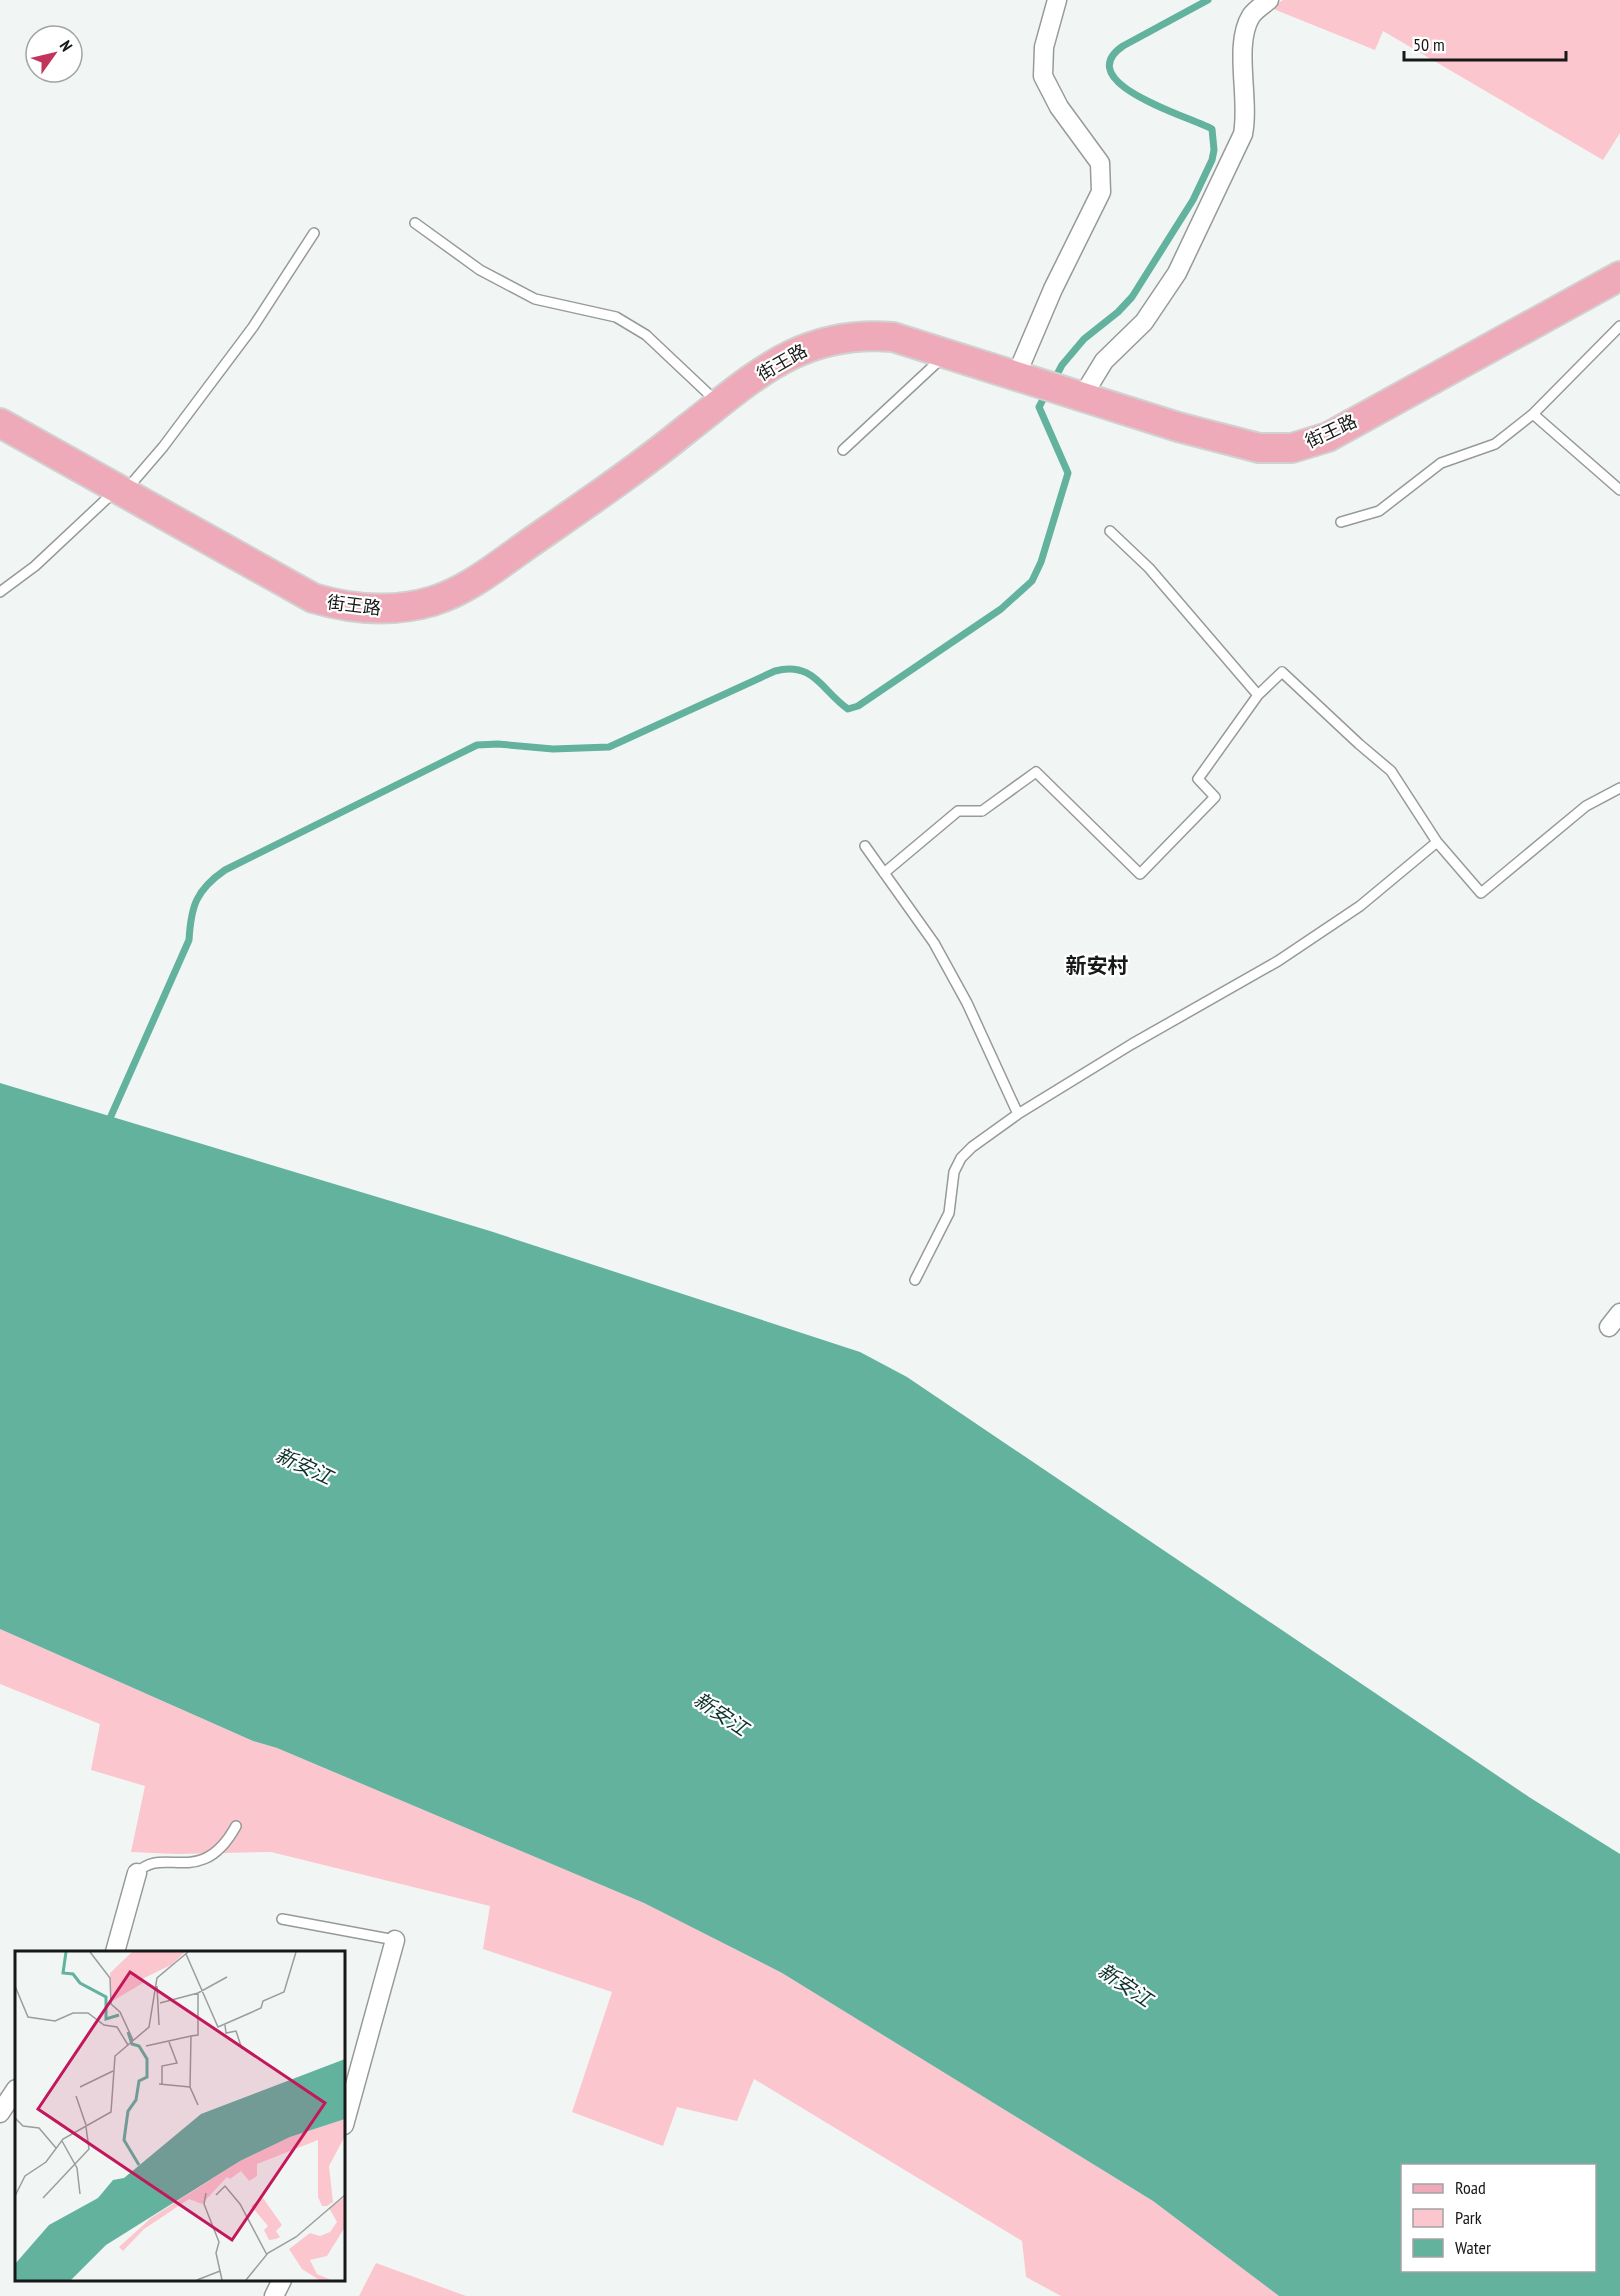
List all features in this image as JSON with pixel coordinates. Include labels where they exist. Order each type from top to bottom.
[{"type":"main road","name":"街王路","points":[[0,423],[313,598],[343,606],[373,610],[414,606],[435,601],[472,583],[639,467],[748,381],[792,352],[833,338],[853,335],[893,336],[1178,427],[1259,448],[1292,448],[1328,437],[1620,276]]},
{"type":"street","points":[[1021,377],[1053,289],[1101,192],[1100,163],[1059,107],[1043,76],[1044,47],[1057,0]]},
{"type":"street","points":[[1077,395],[1104,361],[1144,322],[1185,260],[1243,134],[1246,119],[1243,34],[1252,14],[1269,0]]},
{"type":"street","points":[[116,1951],[137,1873]]},
{"type":"street","points":[[345,2121],[395,1940]]},
{"type":"street","points":[[0,2113],[15,2090]]},
{"type":"street","points":[[274,2296],[282,2281]]},
{"type":"lane","points":[[415,223],[480,270],[535,299],[616,317],[646,334],[719,404]]},
{"type":"lane","points":[[0,592],[35,566],[121,491],[163,447],[254,327],[314,233]]},
{"type":"lane","points":[[1341,522],[1379,511],[1441,463],[1495,444],[1533,414],[1620,326]]},
{"type":"lane","points":[[843,450],[947,354]]},
{"type":"lane","points":[[1533,414],[1620,490]]},
{"type":"lane","points":[[1110,531],[1149,568],[1258,695]]},
{"type":"lane","points":[[884,873],[958,811],[982,811],[1036,772],[1140,874],[1215,797],[1198,778],[1258,695],[1282,672],[1391,771],[1437,842],[1481,893],[1586,806],[1620,788]]},
{"type":"lane","points":[[915,1280],[950,1213],[954,1172],[961,1158],[972,1147],[1018,1114],[1132,1044],[1278,961],[1360,906],[1437,842]]},
{"type":"lane","points":[[865,846],[934,943],[967,1003],[1018,1114]]},
{"type":"lane","points":[[137,1873],[150,1863],[194,1863],[207,1859],[222,1846],[236,1826]]},
{"type":"lane","points":[[282,1919],[395,1940]]},
{"type":"green space","points":[[1283,0],[1620,0],[1620,133],[1603,160],[1383,31],[1375,50],[1271,8]]},
{"type":"green space","points":[[0,1629],[253,1741],[277,1748],[644,1903],[782,1973],[1153,2201],[1279,2296],[1061,2296],[1026,2277],[1022,2241],[754,2079],[737,2121],[677,2107],[663,2146],[572,2112],[612,1992],[483,1949],[490,1906],[271,1852],[176,1854],[131,1852],[145,1786],[91,1770],[100,1724],[0,1684]]},
{"type":"green space","points":[[376,2263],[466,2296],[359,2296]]},
{"type":"water","name":"新安江","points":[[0,1083],[490,1231],[860,1352],[907,1377],[1529,1797],[1620,1854],[1620,2296],[1279,2296],[1153,2201],[782,1973],[644,1903],[277,1748],[253,1741],[0,1629]]},
{"type":"waterway","points":[[1054,380],[1062,365],[1084,339],[1118,312],[1132,297],[1193,200],[1212,160],[1214,150],[1212,129],[1139,97],[1122,85],[1111,73],[1110,60],[1123,46],[1208,0]]},
{"type":"waterway","points":[[107,1125],[189,940],[191,918],[197,900],[207,885],[225,870],[477,745],[498,744],[553,749],[609,747],[775,671],[788,669],[799,670],[816,679],[848,709],[858,706],[1001,609],[1032,581],[1041,562],[1068,473],[1039,407],[1047,392]]},
{"type":"district","name":"新安村","points":[[1097,965]]}]
